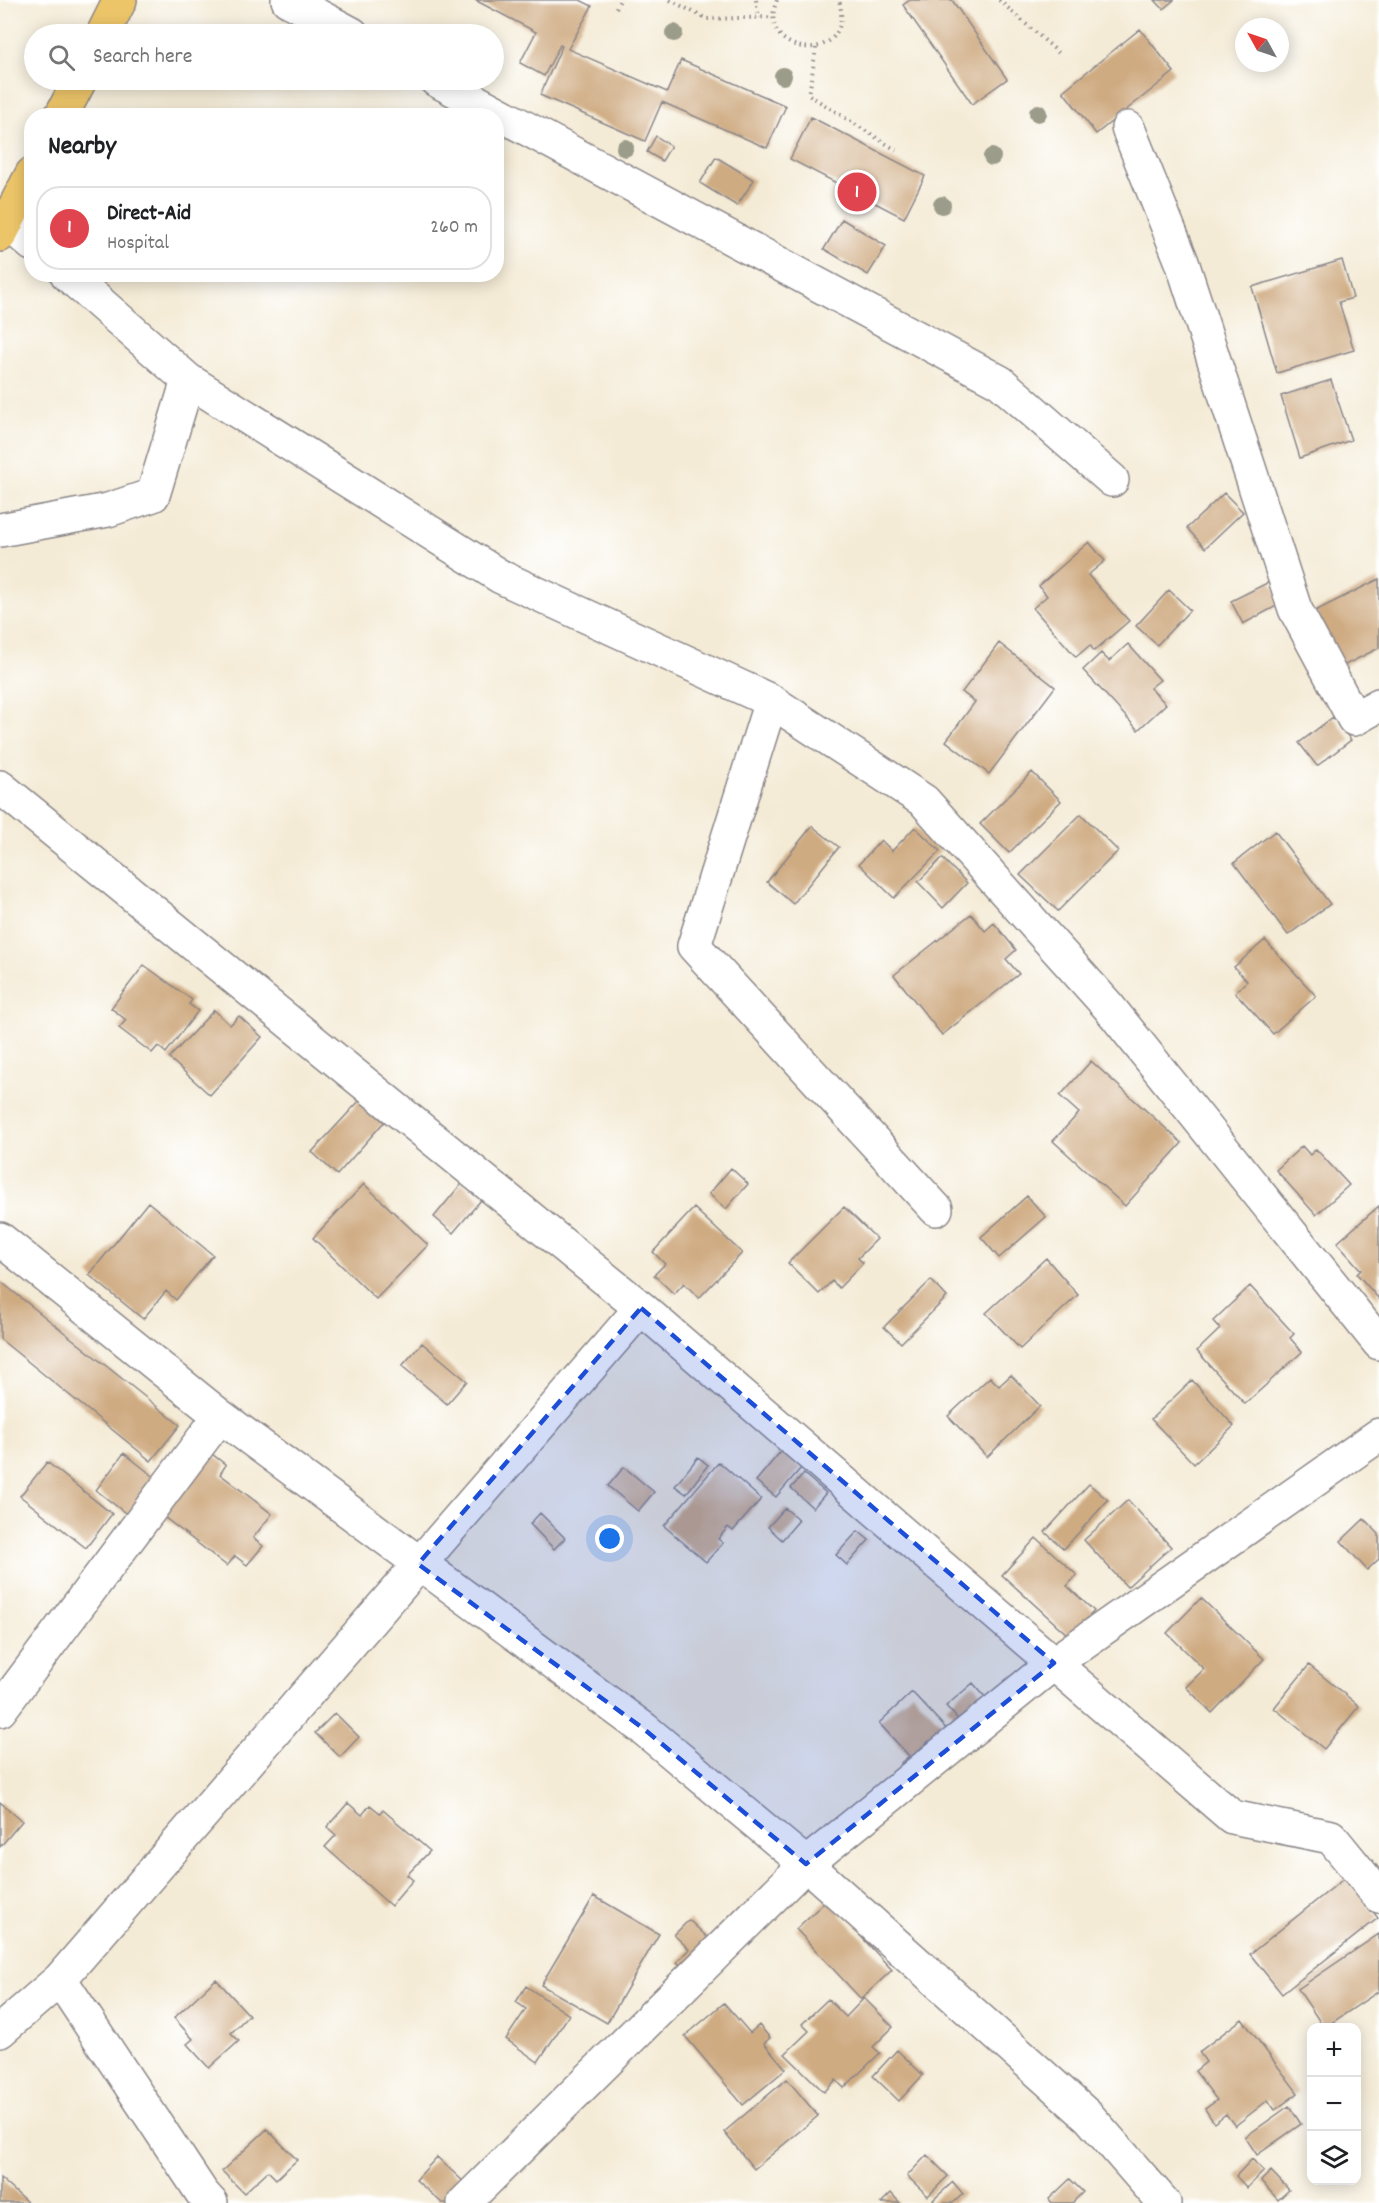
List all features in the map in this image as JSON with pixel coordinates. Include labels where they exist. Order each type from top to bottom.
[{"type":"main road","points":[[108,24],[120,0]]},
{"type":"main road","points":[[65,108],[75,90]]},
{"type":"main road","points":[[3,229],[24,189]]},
{"type":"street","points":[[288,0],[333,24]]},
{"type":"street","points":[[455,90],[488,108]]},
{"type":"street","points":[[504,116],[1000,382],[1112,480]]},
{"type":"street","points":[[1128,128],[1182,261],[1295,609],[1354,718],[1379,705]]},
{"type":"street","points":[[3,229],[24,240]]},
{"type":"street","points":[[76,282],[188,380],[501,577],[771,701],[924,801],[1108,1006],[1379,1343]]},
{"type":"street","points":[[0,530],[108,510],[153,495],[188,380]]},
{"type":"street","points":[[771,701],[694,946],[936,1209]]},
{"type":"street","points":[[0,787],[641,1308],[1232,1817],[1331,1837],[1379,1896]]},
{"type":"street","points":[[0,1239],[220,1416],[644,1730],[806,1864],[1089,2117],[1164,2203]]},
{"type":"street","points":[[0,2031],[60,1979],[641,1308]]},
{"type":"street","points":[[0,1710],[220,1416]]},
{"type":"street","points":[[464,2203],[806,1864],[1054,1663],[1379,1435]]},
{"type":"street","points":[[60,1979],[211,2203]]},
{"type":"path","points":[[616,8],[620,0]]},
{"type":"path","points":[[670,0],[707,19],[773,17]]},
{"type":"path","points":[[756,0],[759,18]]},
{"type":"path","points":[[777,0],[773,17],[778,32],[788,43],[801,49],[816,48],[830,41],[839,29],[842,14],[838,0]]},
{"type":"path","points":[[999,0],[1061,55]]},
{"type":"path","points":[[816,48],[808,96],[896,150]]},
{"type":"highlighted area","points":[[641,1308],[1054,1663],[806,1864],[644,1729],[418,1564]]},
{"type":"building","points":[[475,0],[580,0],[592,6],[568,49],[667,92],[681,60],[786,106],[767,148],[662,102],[645,141],[540,95],[562,46],[560,45],[544,76],[520,63],[536,32]]},
{"type":"building","points":[[910,0],[952,0],[1007,79],[972,104],[903,5]]},
{"type":"building","points":[[1155,0],[1174,0],[1163,9]]},
{"type":"building","points":[[1140,29],[1174,72],[1096,134],[1063,91]]},
{"type":"building","points":[[811,117],[925,176],[904,218],[790,159]]},
{"type":"building","points":[[656,136],[671,146],[662,161],[647,152]]},
{"type":"building","points":[[716,157],[754,180],[737,206],[700,183]]},
{"type":"building","points":[[842,219],[886,246],[868,275],[824,249]]},
{"type":"building","points":[[1342,260],[1353,298],[1339,302],[1354,350],[1277,373],[1252,287]]},
{"type":"building","points":[[1331,380],[1351,440],[1300,458],[1281,396]]},
{"type":"building","points":[[1224,493],[1243,512],[1205,548],[1187,528]]},
{"type":"building","points":[[1089,542],[1105,561],[1088,575],[1129,621],[1094,651],[1090,645],[1076,657],[1033,608],[1047,596],[1039,586]]},
{"type":"building","points":[[1379,579],[1379,648],[1343,666],[1315,611]]},
{"type":"building","points":[[1271,581],[1282,603],[1243,624],[1231,601]]},
{"type":"building","points":[[1169,590],[1190,610],[1157,645],[1136,626]]},
{"type":"building","points":[[999,643],[1055,687],[989,774],[946,741],[975,702],[962,692]]},
{"type":"building","points":[[1128,644],[1160,680],[1150,688],[1166,704],[1138,730],[1083,670],[1101,653],[1109,661]]},
{"type":"building","points":[[1333,717],[1351,740],[1317,766],[1299,743]]},
{"type":"building","points":[[1032,772],[1061,801],[1009,853],[980,824]]},
{"type":"building","points":[[1081,814],[1118,851],[1058,911],[1020,875]]},
{"type":"building","points":[[812,826],[839,847],[793,904],[767,882]]},
{"type":"building","points":[[915,827],[940,851],[894,898],[859,864],[881,840],[892,851]]},
{"type":"building","points":[[1275,831],[1330,904],[1288,935],[1234,863]]},
{"type":"building","points":[[942,858],[967,883],[943,908],[918,882]]},
{"type":"building","points":[[971,914],[985,931],[994,923],[1016,950],[1006,959],[1019,974],[942,1035],[894,975]]},
{"type":"building","points":[[1265,940],[1316,996],[1273,1034],[1235,992],[1247,981],[1234,967]]},
{"type":"building","points":[[144,965],[192,1000],[189,1004],[198,1011],[166,1053],[158,1046],[152,1053],[119,1028],[126,1020],[111,1008]]},
{"type":"building","points":[[214,1010],[230,1025],[239,1016],[262,1037],[210,1095],[169,1058]]},
{"type":"building","points":[[1091,1061],[1182,1143],[1125,1206],[1053,1141],[1079,1113],[1060,1096]]},
{"type":"building","points":[[360,1100],[384,1122],[337,1175],[312,1152]]},
{"type":"building","points":[[1302,1146],[1310,1155],[1316,1149],[1349,1185],[1316,1215],[1276,1170]]},
{"type":"building","points":[[731,1168],[748,1184],[726,1209],[709,1194]]},
{"type":"building","points":[[462,1183],[481,1200],[453,1233],[434,1217]]},
{"type":"building","points":[[364,1184],[428,1245],[376,1299],[313,1238]]},
{"type":"building","points":[[1027,1196],[1046,1217],[999,1258],[981,1237]]},
{"type":"building","points":[[148,1202],[213,1255],[176,1300],[166,1291],[143,1319],[89,1275]]},
{"type":"building","points":[[1379,1206],[1379,1299],[1357,1274],[1361,1270],[1337,1243]]},
{"type":"building","points":[[844,1207],[877,1239],[858,1258],[863,1263],[839,1288],[832,1281],[819,1294],[788,1263]]},
{"type":"building","points":[[694,1208],[742,1253],[699,1298],[684,1283],[674,1294],[654,1275],[665,1264],[653,1252]]},
{"type":"building","points":[[1046,1258],[1078,1295],[1020,1349],[986,1313]]},
{"type":"building","points":[[931,1280],[947,1297],[901,1343],[884,1327]]},
{"type":"building","points":[[0,1281],[180,1425],[151,1461],[0,1339]]},
{"type":"building","points":[[1250,1286],[1294,1334],[1290,1338],[1302,1352],[1245,1404],[1197,1351],[1220,1329],[1213,1321]]},
{"type":"building","points":[[422,1343],[467,1381],[447,1404],[402,1366]]},
{"type":"building","points":[[1011,1375],[1040,1406],[987,1457],[948,1416],[990,1377],[999,1386]]},
{"type":"building","points":[[1192,1380],[1234,1426],[1194,1464],[1151,1419]]},
{"type":"building","points":[[203,1447],[226,1465],[220,1474],[272,1514],[253,1538],[263,1546],[247,1565],[235,1556],[227,1566],[155,1510]]},
{"type":"building","points":[[781,1451],[801,1468],[776,1497],[756,1481]]},
{"type":"building","points":[[124,1453],[158,1480],[129,1516],[96,1490]]},
{"type":"building","points":[[698,1457],[708,1465],[686,1494],[675,1486]]},
{"type":"building","points":[[47,1462],[112,1514],[86,1548],[20,1496]]},
{"type":"building","points":[[719,1462],[761,1499],[733,1531],[728,1527],[718,1539],[723,1543],[706,1562],[664,1526]]},
{"type":"building","points":[[624,1467],[654,1492],[638,1511],[608,1486]]},
{"type":"building","points":[[804,1474],[826,1493],[813,1508],[791,1488]]},
{"type":"building","points":[[1089,1484],[1108,1500],[1064,1549],[1045,1532]]},
{"type":"building","points":[[1128,1500],[1171,1547],[1127,1587],[1084,1540]]},
{"type":"building","points":[[785,1508],[799,1520],[782,1540],[768,1527]]},
{"type":"building","points":[[540,1513],[565,1538],[554,1549],[530,1524]]},
{"type":"building","points":[[1364,1519],[1379,1534],[1379,1559],[1367,1570],[1341,1541]]},
{"type":"building","points":[[858,1531],[869,1540],[847,1565],[836,1555]]},
{"type":"building","points":[[1036,1538],[1077,1575],[1067,1586],[1094,1611],[1070,1637],[1002,1575]]},
{"type":"building","points":[[1201,1598],[1264,1659],[1212,1713],[1186,1687],[1204,1669],[1167,1633]]},
{"type":"building","points":[[1309,1665],[1359,1706],[1324,1749],[1274,1708]]},
{"type":"building","points":[[973,1683],[992,1705],[966,1728],[946,1706]]},
{"type":"building","points":[[912,1692],[952,1735],[938,1749],[929,1741],[920,1749],[927,1757],[910,1772],[901,1763],[909,1756],[879,1723]]},
{"type":"building","points":[[335,1713],[359,1737],[340,1757],[315,1733]]},
{"type":"building","points":[[0,1802],[22,1821],[0,1847]]},
{"type":"building","points":[[348,1803],[362,1815],[370,1805],[380,1813],[383,1810],[430,1851],[407,1875],[413,1880],[391,1906],[325,1847],[336,1835],[327,1827]]},
{"type":"building","points":[[1346,1877],[1378,1918],[1282,1994],[1250,1954]]},
{"type":"building","points":[[594,1896],[659,1934],[607,2023],[541,1985]]},
{"type":"building","points":[[830,1897],[842,1916],[892,1970],[861,1999],[796,1929]]},
{"type":"building","points":[[689,1920],[719,1948],[692,1977],[677,1962],[689,1949],[674,1935]]},
{"type":"building","points":[[1379,1934],[1379,1991],[1331,2023],[1321,2023],[1298,1989]]},
{"type":"building","points":[[216,1979],[249,2015],[231,2033],[239,2041],[209,2068],[187,2044],[193,2039],[174,2018]]},
{"type":"building","points":[[526,1986],[569,2015],[538,2062],[506,2039],[526,2009],[516,2002]]},
{"type":"building","points":[[864,1998],[893,2027],[873,2047],[880,2053],[844,2088],[836,2080],[824,2092],[785,2054],[809,2031],[802,2024],[828,1999],[846,2017]]},
{"type":"building","points":[[724,2003],[750,2033],[759,2025],[770,2038],[764,2043],[786,2069],[743,2105],[685,2036]]},
{"type":"building","points":[[1242,2019],[1298,2093],[1275,2110],[1268,2100],[1235,2126],[1226,2114],[1214,2123],[1205,2109],[1217,2100],[1195,2071],[1206,2062],[1199,2052]]},
{"type":"building","points":[[897,2050],[923,2075],[899,2101],[873,2076]]},
{"type":"building","points":[[787,2079],[818,2116],[754,2169],[724,2132]]},
{"type":"building","points":[[1289,2106],[1301,2124],[1257,2155],[1245,2137]]},
{"type":"building","points":[[267,2129],[297,2160],[276,2179],[268,2171],[244,2193],[222,2171]]},
{"type":"building","points":[[927,2155],[948,2176],[928,2196],[907,2176]]},
{"type":"building","points":[[437,2157],[465,2183],[448,2203],[442,2203],[416,2180]]},
{"type":"building","points":[[1252,2159],[1264,2171],[1247,2188],[1236,2176]]},
{"type":"building","points":[[1271,2171],[1289,2190],[1278,2200],[1261,2181]]},
{"type":"building","points":[[0,2178],[28,2203],[0,2203]]},
{"type":"building","points":[[1070,2179],[1083,2192],[1072,2203],[1052,2203],[1049,2199]]},
{"type":"building","points":[[953,2182],[963,2194],[953,2203],[936,2203],[933,2200]]},
{"type":"building","points":[[891,2193],[900,2203],[881,2203]]},
{"type":"place","name":"Direct-Aid","points":[[857,192]]}]
